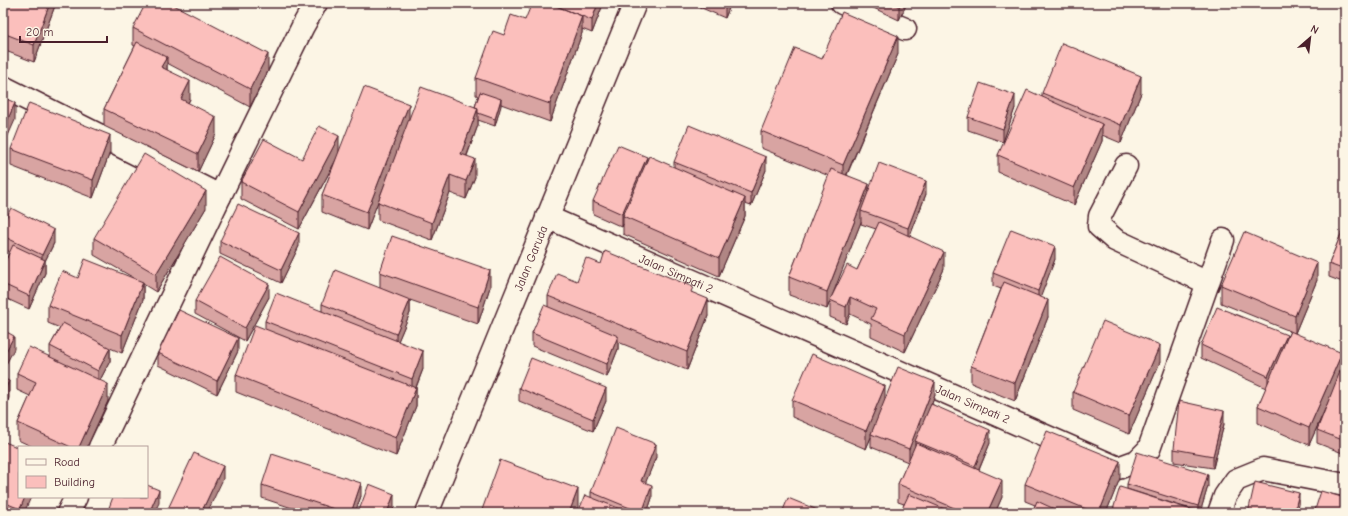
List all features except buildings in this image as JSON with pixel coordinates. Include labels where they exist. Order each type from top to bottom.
[{"type":"street","points":[[100,446],[302,26],[316,3]]},
{"type":"street","name":"Jalan Garuda","points":[[427,513],[635,3]]},
{"type":"street","points":[[842,3],[905,29]]},
{"type":"street","points":[[3,87],[220,196]]},
{"type":"street","points":[[1126,166],[1100,216],[1099,226],[1115,240],[1208,282]]},
{"type":"street","name":"Jalan Simpati 2","points":[[547,217],[1118,468],[1137,461],[1149,449],[1223,240]]},
{"type":"street","points":[[1219,513],[1225,496],[1236,480],[1263,469],[1345,484]]},
{"type":"street","points":[[68,513],[76,498]]}]
